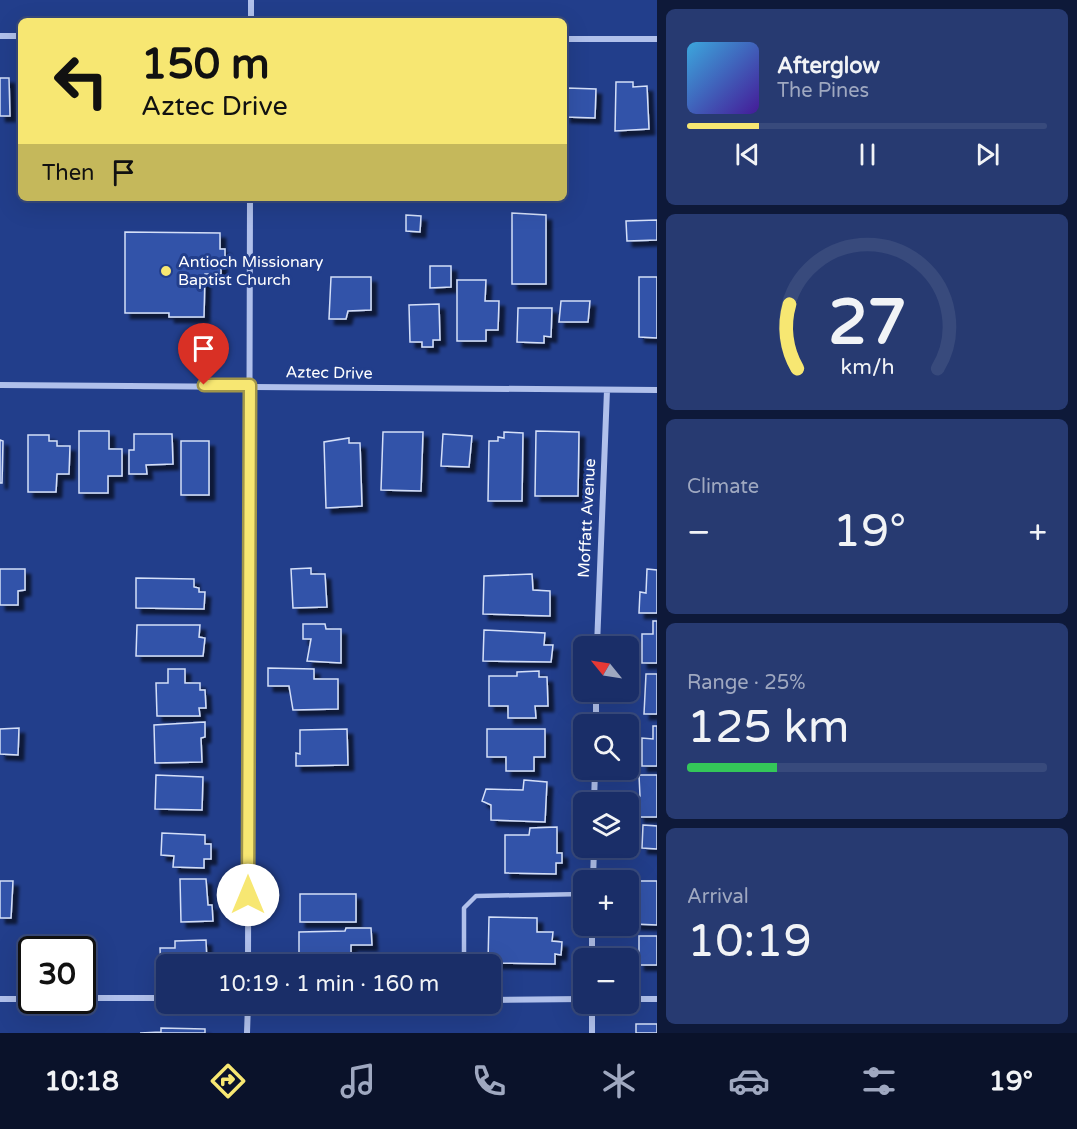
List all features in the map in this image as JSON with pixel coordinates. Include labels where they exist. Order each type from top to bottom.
[{"type":"street","points":[[251,0],[251,18]]},
{"type":"street","points":[[0,36],[18,36]]},
{"type":"street","points":[[567,39],[657,39]]},
{"type":"street","points":[[248,954],[250,201]]},
{"type":"street","name":"Aztec Drive","points":[[0,385],[250,385],[657,390]]},
{"type":"street","name":"Moffatt Avenue","points":[[597,636],[607,390]]},
{"type":"street","points":[[96,998],[156,998]]},
{"type":"street","points":[[0,999],[18,999]]},
{"type":"street","points":[[501,1000],[573,999]]},
{"type":"street","points":[[639,999],[657,999]]},
{"type":"street","points":[[248,1014],[248,1033]]},
{"type":"street","points":[[592,1014],[592,1033]]},
{"type":"lane","points":[[464,954],[464,908],[476,896],[573,894]]},
{"type":"building","points":[[0,78],[9,78],[10,116],[0,116]]},
{"type":"building","points":[[616,82],[633,82],[633,87],[647,86],[649,129],[615,131]]},
{"type":"building","points":[[567,88],[596,89],[595,118],[567,117]]},
{"type":"building","points":[[512,213],[546,215],[546,284],[512,284]]},
{"type":"building","points":[[406,215],[421,216],[420,232],[406,231]]},
{"type":"building","points":[[657,220],[657,240],[627,241],[626,221]]},
{"type":"building","points":[[125,232],[220,233],[220,249],[225,249],[225,260],[221,260],[221,274],[205,274],[204,317],[169,317],[169,313],[125,313]]},
{"type":"building","points":[[430,266],[451,266],[451,287],[430,288]]},
{"type":"building","points":[[331,277],[371,277],[371,310],[348,311],[346,319],[329,319]]},
{"type":"building","points":[[639,277],[657,277],[657,338],[639,337]]},
{"type":"building","points":[[457,280],[486,280],[485,301],[499,301],[498,330],[486,330],[486,341],[457,341]]},
{"type":"building","points":[[561,301],[590,301],[588,322],[559,322]]},
{"type":"building","points":[[439,304],[440,340],[433,340],[433,347],[422,347],[422,342],[410,342],[409,305]]},
{"type":"building","points":[[518,308],[552,308],[551,337],[544,336],[544,343],[517,342]]},
{"type":"building","points":[[79,431],[109,431],[109,449],[122,449],[122,476],[108,476],[108,493],[79,493]]},
{"type":"building","points":[[536,431],[579,432],[578,496],[535,496]]},
{"type":"building","points":[[383,432],[423,432],[421,491],[381,490]]},
{"type":"building","points":[[504,432],[523,433],[522,501],[488,501],[489,441],[498,441],[498,437],[504,438]]},
{"type":"building","points":[[134,434],[172,434],[173,464],[146,465],[147,474],[129,474],[129,450],[134,450]]},
{"type":"building","points":[[443,434],[472,436],[469,467],[441,466]]},
{"type":"building","points":[[28,435],[49,435],[49,441],[57,441],[57,446],[70,446],[69,474],[57,474],[56,492],[28,492]]},
{"type":"building","points":[[349,438],[349,443],[360,443],[362,506],[326,508],[324,442]]},
{"type":"building","points":[[0,440],[3,441],[2,483],[0,483]]},
{"type":"building","points":[[181,441],[209,441],[209,495],[181,495]]},
{"type":"building","points":[[311,568],[311,574],[325,574],[327,607],[293,608],[291,569]]},
{"type":"building","points":[[0,569],[25,569],[25,590],[18,591],[18,605],[0,605]]},
{"type":"building","points":[[647,569],[657,570],[657,613],[639,613],[640,592],[646,593]]},
{"type":"building","points":[[532,574],[533,590],[550,591],[550,616],[483,614],[484,576]]},
{"type":"building","points":[[136,578],[194,579],[194,587],[199,588],[199,592],[205,592],[204,609],[136,608]]},
{"type":"building","points":[[653,621],[657,621],[657,663],[642,663],[642,634],[653,634]]},
{"type":"building","points":[[303,624],[325,624],[326,629],[341,629],[341,663],[307,661],[311,639],[303,639]]},
{"type":"building","points":[[137,625],[200,625],[199,637],[205,638],[203,656],[136,656]]},
{"type":"building","points":[[484,630],[545,633],[544,645],[553,645],[551,662],[483,661]]},
{"type":"building","points":[[268,668],[314,669],[314,679],[338,679],[338,709],[293,710],[289,686],[268,686]]},
{"type":"building","points":[[168,669],[185,669],[185,683],[200,683],[200,690],[205,690],[206,708],[199,708],[200,716],[157,716],[156,683],[168,683]]},
{"type":"building","points":[[539,671],[539,677],[547,677],[548,706],[535,706],[536,718],[508,718],[508,706],[489,706],[489,676],[517,676],[517,672]]},
{"type":"building","points":[[646,674],[657,674],[657,714],[644,714]]},
{"type":"building","points":[[205,722],[205,737],[201,738],[202,762],[155,763],[154,725]]},
{"type":"building","points":[[653,726],[657,726],[657,766],[642,766],[642,738],[653,739]]},
{"type":"building","points":[[19,728],[18,755],[0,754],[0,729]]},
{"type":"building","points":[[347,729],[348,765],[296,766],[296,753],[300,754],[300,730]]},
{"type":"building","points":[[487,729],[545,729],[545,757],[534,757],[534,771],[506,771],[506,757],[487,757]]},
{"type":"building","points":[[156,775],[203,777],[202,810],[155,809]]},
{"type":"building","points":[[639,775],[657,775],[657,817],[639,817]]},
{"type":"building","points":[[524,780],[547,782],[545,822],[491,820],[491,805],[482,801],[486,789],[523,790]]},
{"type":"building","points":[[643,825],[657,826],[657,849],[642,848]]},
{"type":"building","points":[[557,827],[557,853],[562,853],[562,863],[556,863],[556,874],[505,873],[505,835],[529,835],[530,828]]},
{"type":"building","points":[[162,833],[205,835],[205,844],[211,844],[211,859],[204,859],[204,868],[173,867],[174,856],[161,855]]},
{"type":"building","points":[[180,879],[206,879],[208,905],[212,905],[213,921],[181,922]]},
{"type":"building","points":[[0,881],[13,881],[11,918],[0,918]]},
{"type":"building","points":[[639,881],[657,881],[657,925],[639,924]]},
{"type":"building","points":[[300,894],[356,894],[356,922],[300,922]]},
{"type":"building","points":[[489,917],[537,918],[537,932],[553,932],[552,941],[562,942],[561,955],[555,954],[555,964],[501,963],[501,954],[488,954]]},
{"type":"building","points":[[346,928],[371,928],[372,945],[351,945],[351,954],[299,954],[299,932],[345,931]]},
{"type":"building","points":[[639,936],[657,936],[657,965],[639,965]]},
{"type":"building","points":[[206,940],[207,954],[160,954],[160,948],[175,948],[175,941]]},
{"type":"building","points":[[636,1024],[657,1024],[657,1033],[636,1033]]},
{"type":"building","points":[[161,1028],[205,1029],[205,1033],[140,1033],[161,1032]]},
{"type":"place","name":"Antioch Missionary Baptist Church","points":[[166,271]]},
{"type":"route","points":[[204,385],[250,385],[248,895]]}]
